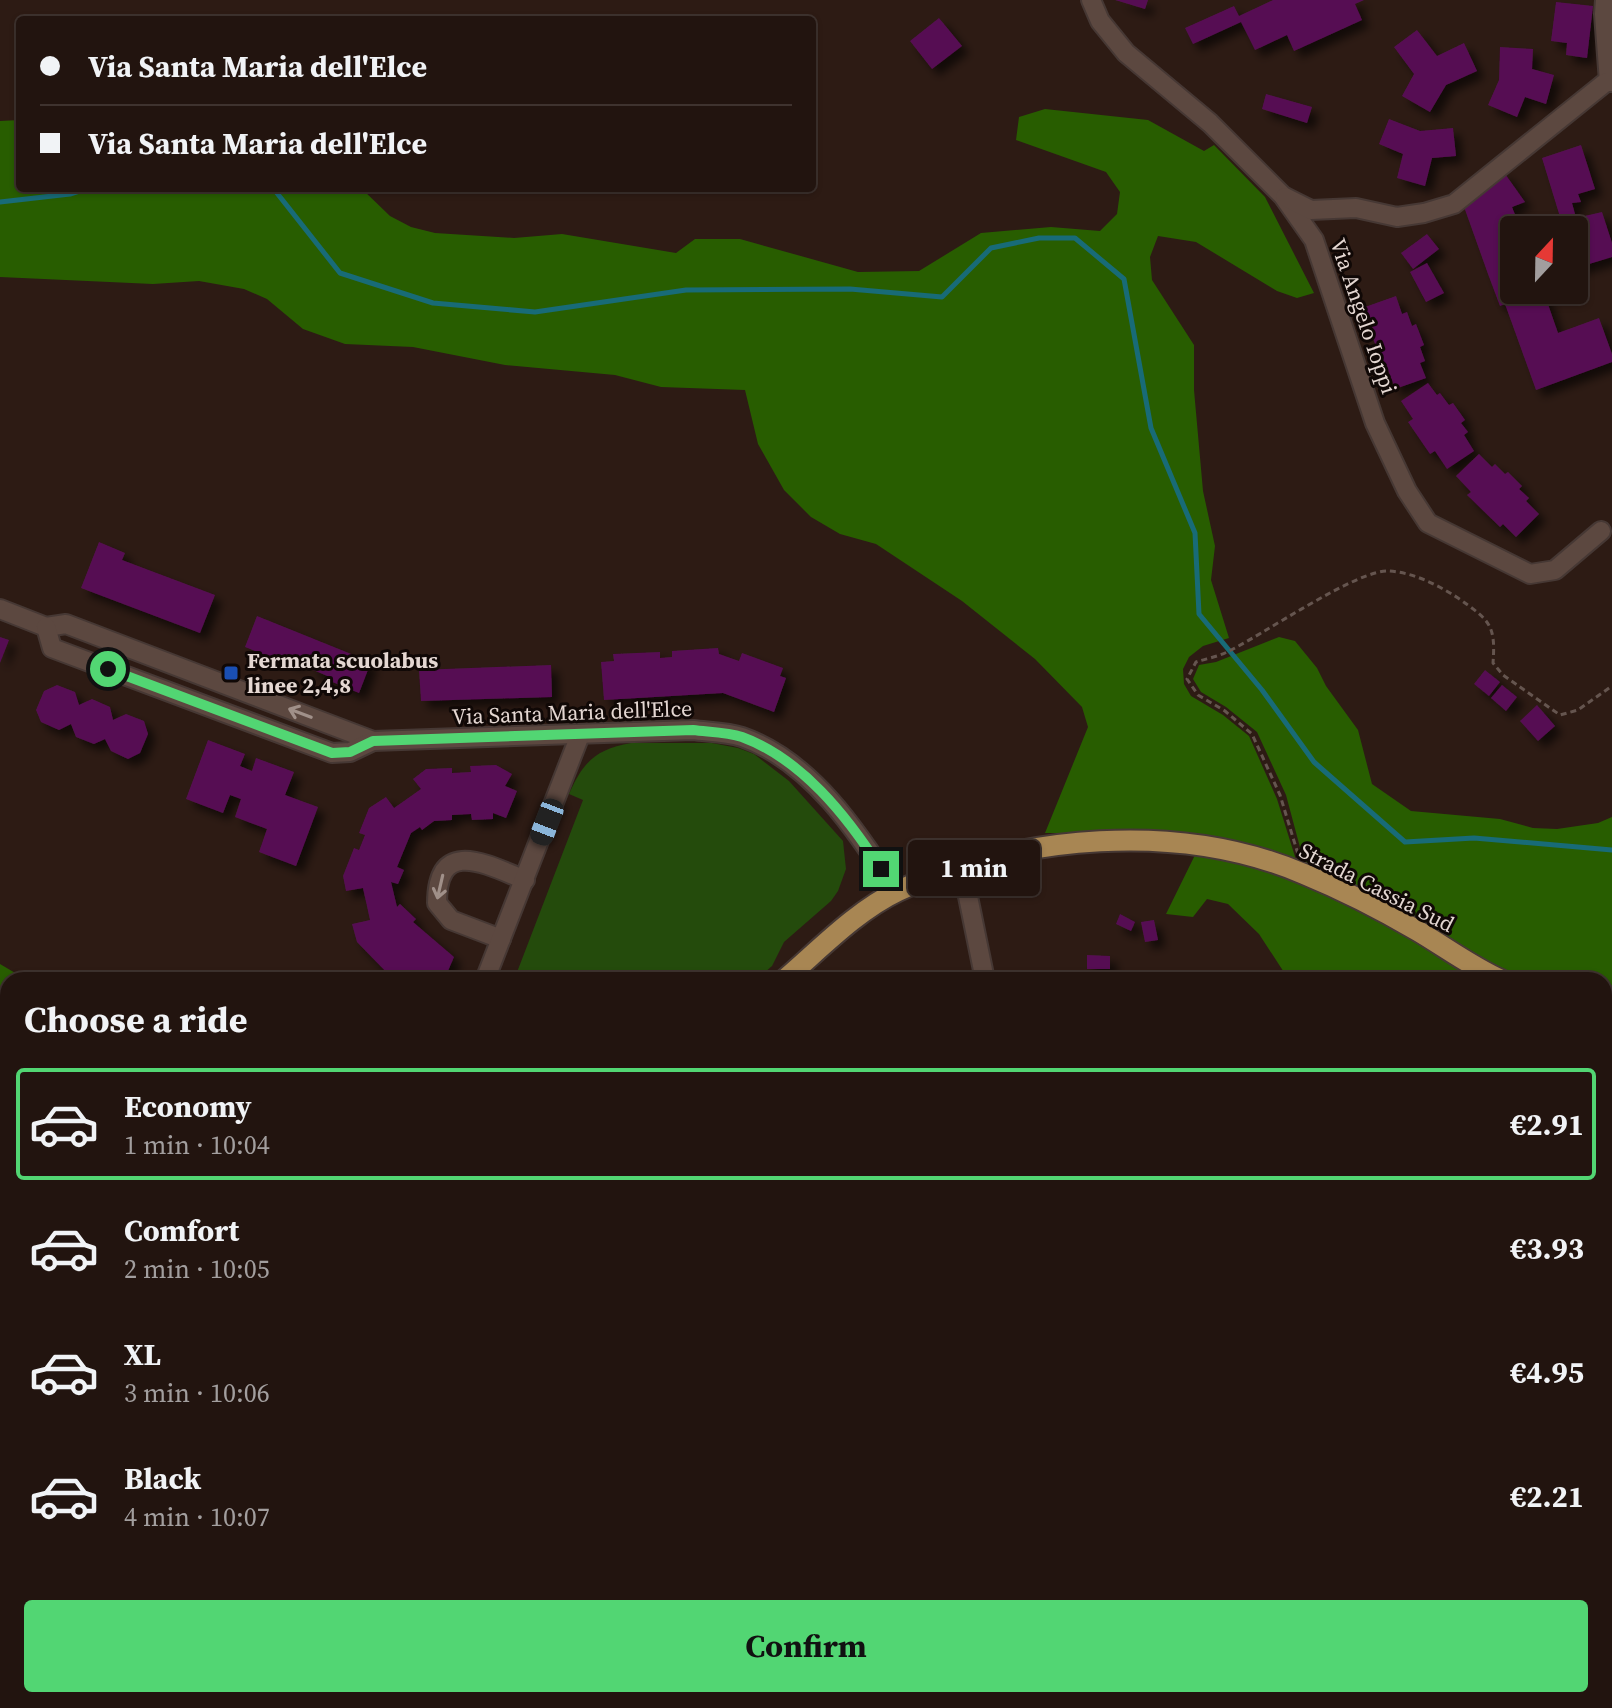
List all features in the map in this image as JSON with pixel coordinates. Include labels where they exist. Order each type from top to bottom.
[{"type":"main road","name":"Strada Cassia Sud","points":[[793,972],[859,916],[896,892],[962,867],[1013,852],[1145,840],[1247,855],[1303,873],[1414,928],[1488,972]]},
{"type":"street","name":"Via Angelo Ioppi","points":[[1091,0],[1100,21],[1126,53],[1210,123],[1283,196],[1314,240],[1375,423],[1407,491],[1428,523],[1530,574],[1555,570],[1601,531]]},
{"type":"street","points":[[1283,196],[1311,210],[1356,208],[1397,217],[1454,204],[1610,82],[1604,28],[1605,0]]},
{"type":"street","name":"Via Santa Maria dell'Elce","points":[[0,609],[46,627],[66,624],[373,741],[693,730],[739,736],[778,753],[814,784],[867,846],[896,892]]},
{"type":"street","name":"Via Santa Maria dell'Elce","points":[[46,627],[52,648],[332,753],[350,752],[373,741]]},
{"type":"street","points":[[488,972],[580,735]]},
{"type":"street","points":[[501,939],[451,920],[437,903],[437,887],[446,866],[474,859],[525,880]]},
{"type":"street","points":[[962,867],[983,972]]},
{"type":"path","points":[[1303,873],[1280,795],[1252,734],[1225,711],[1198,695],[1187,679],[1196,662],[1223,654],[1356,579],[1388,570],[1438,584],[1471,608],[1491,626],[1493,663],[1503,675],[1560,715],[1578,710],[1612,686]]},
{"type":"green space","points":[[1045,109],[1148,120],[1204,151],[1214,145],[1265,197],[1314,293],[1297,298],[1277,291],[1196,242],[1158,236],[1150,257],[1152,280],[1194,345],[1194,390],[1203,491],[1215,546],[1211,580],[1229,638],[1203,646],[1189,657],[1183,669],[1184,684],[1191,696],[1223,715],[1249,736],[1277,799],[1297,863],[1145,833],[1045,833],[1088,727],[1082,707],[1035,659],[962,601],[876,544],[840,534],[811,517],[784,490],[758,444],[745,390],[661,387],[615,375],[505,365],[413,347],[345,344],[303,329],[267,299],[244,289],[199,281],[153,284],[0,277],[0,121],[16,120],[16,192],[365,192],[390,216],[411,227],[435,233],[514,238],[562,234],[676,253],[695,239],[740,239],[858,272],[919,271],[981,233],[1051,227],[1100,231],[1117,214],[1120,192],[1106,172],[1016,140],[1019,117]]},
{"type":"green space","points":[[1279,637],[1295,641],[1358,730],[1372,784],[1411,811],[1500,819],[1533,828],[1557,829],[1598,823],[1612,817],[1612,972],[1501,972],[1305,866],[1286,795],[1257,732],[1201,692],[1193,679],[1199,665],[1216,662]]},
{"type":"green space","points":[[631,743],[712,743],[754,754],[789,781],[843,841],[846,869],[838,891],[831,901],[784,942],[772,966],[765,972],[517,972],[583,800],[569,794],[592,759]]},
{"type":"green space","points":[[1195,855],[1244,865],[1299,882],[1409,937],[1467,972],[1284,972],[1259,934],[1228,904],[1207,899],[1193,917],[1166,914]]},
{"type":"green space","points":[[0,964],[14,972],[0,972]]},
{"type":"building","points":[[1115,0],[1148,0],[1145,9]]},
{"type":"building","points":[[1273,0],[1364,0],[1355,4],[1362,20],[1294,51],[1287,35],[1255,50],[1241,22],[1193,44],[1185,28],[1234,6],[1239,16]]},
{"type":"building","points":[[1556,2],[1593,6],[1587,58],[1566,55],[1567,43],[1551,41]]},
{"type":"building","points":[[939,18],[962,46],[932,69],[910,41]]},
{"type":"building","points":[[1417,30],[1437,56],[1464,43],[1477,71],[1446,85],[1430,112],[1402,96],[1414,74],[1394,47]]},
{"type":"building","points":[[1500,47],[1533,49],[1532,69],[1554,75],[1546,104],[1525,97],[1517,117],[1488,105],[1499,80]]},
{"type":"building","points":[[1266,94],[1312,107],[1307,123],[1262,109]]},
{"type":"building","points":[[1389,119],[1420,131],[1453,128],[1456,156],[1432,158],[1425,186],[1397,178],[1403,154],[1379,144]]},
{"type":"building","points":[[1581,145],[1595,189],[1578,194],[1581,202],[1572,203],[1575,216],[1560,216],[1542,158]]},
{"type":"building","points":[[1503,171],[1525,202],[1512,207],[1516,216],[1500,216],[1500,304],[1505,304],[1500,306],[1463,204]]},
{"type":"building","points":[[1602,212],[1612,243],[1612,257],[1588,264],[1588,216],[1585,216]]},
{"type":"building","points":[[1427,234],[1439,249],[1413,269],[1401,253]]},
{"type":"building","points":[[1427,263],[1444,293],[1426,302],[1410,272]]},
{"type":"building","points":[[1396,296],[1402,314],[1407,312],[1412,326],[1416,324],[1424,345],[1420,347],[1425,361],[1420,363],[1426,378],[1395,389],[1371,333],[1374,332],[1365,307]]},
{"type":"building","points":[[1505,304],[1548,304],[1558,333],[1599,318],[1612,362],[1536,390]]},
{"type":"building","points":[[1428,383],[1449,405],[1453,403],[1465,420],[1461,423],[1468,432],[1464,435],[1474,451],[1447,469],[1435,451],[1430,454],[1408,422],[1413,419],[1401,401]]},
{"type":"building","points":[[1479,454],[1492,467],[1495,464],[1505,474],[1508,472],[1522,486],[1519,489],[1529,498],[1526,501],[1539,514],[1516,537],[1503,524],[1500,527],[1467,495],[1471,492],[1456,476]]},
{"type":"building","points":[[99,542],[125,553],[122,560],[215,595],[200,633],[81,588]]},
{"type":"building","points":[[257,616],[371,662],[359,693],[311,669],[314,661],[300,656],[297,664],[245,647]]},
{"type":"building","points":[[0,637],[9,640],[0,663]]},
{"type":"building","points":[[718,648],[719,654],[739,661],[742,653],[783,668],[780,676],[786,678],[774,712],[723,693],[604,700],[601,662],[614,661],[613,654],[660,652],[660,658],[672,657],[672,651]]},
{"type":"building","points":[[551,665],[552,697],[421,701],[419,670]]},
{"type":"building","points":[[1485,670],[1500,682],[1489,696],[1474,684]]},
{"type":"building","points":[[57,685],[75,692],[79,705],[92,699],[110,707],[113,720],[126,714],[144,721],[148,734],[140,753],[128,759],[111,751],[105,739],[94,744],[76,737],[71,724],[59,730],[41,722],[36,710],[44,691]]},
{"type":"building","points":[[1502,685],[1517,697],[1506,711],[1491,698]]},
{"type":"building","points":[[1537,705],[1555,726],[1538,741],[1520,721]]},
{"type":"building","points":[[208,740],[245,754],[240,766],[252,771],[256,758],[294,772],[285,795],[318,807],[296,866],[259,852],[267,829],[235,817],[241,799],[230,795],[223,813],[186,799]]},
{"type":"building","points":[[496,765],[512,774],[505,786],[517,791],[506,818],[493,813],[493,819],[472,820],[471,814],[452,815],[452,820],[434,821],[422,830],[420,827],[411,833],[397,867],[404,870],[398,884],[391,882],[397,907],[400,904],[416,919],[413,922],[454,957],[447,972],[386,972],[357,942],[352,924],[370,920],[363,888],[346,891],[343,876],[354,848],[359,850],[365,835],[359,833],[369,808],[386,797],[394,808],[421,789],[413,779],[426,769],[452,768],[452,773],[471,772],[470,766]]},
{"type":"building","points":[[1120,914],[1135,922],[1131,931],[1116,924]]},
{"type":"building","points":[[1154,920],[1158,940],[1145,942],[1141,922]]},
{"type":"building","points":[[1087,955],[1110,956],[1110,969],[1087,969]]},
{"type":"waterway","points":[[0,202],[76,192]]},
{"type":"waterway","points":[[276,192],[340,273],[433,303],[535,312],[686,290],[850,289],[942,297],[991,248],[1039,238],[1075,238],[1124,279],[1151,428],[1195,533],[1199,614],[1262,690],[1314,762],[1405,842],[1474,838],[1612,850]]},
{"type":"place","name":"Fermata scuolabus linee 2,4,8","points":[[231,673]]},
{"type":"route","points":[[108,669],[332,753],[350,752],[373,741],[693,730],[739,736],[778,753],[814,784],[867,846],[881,869]]}]
